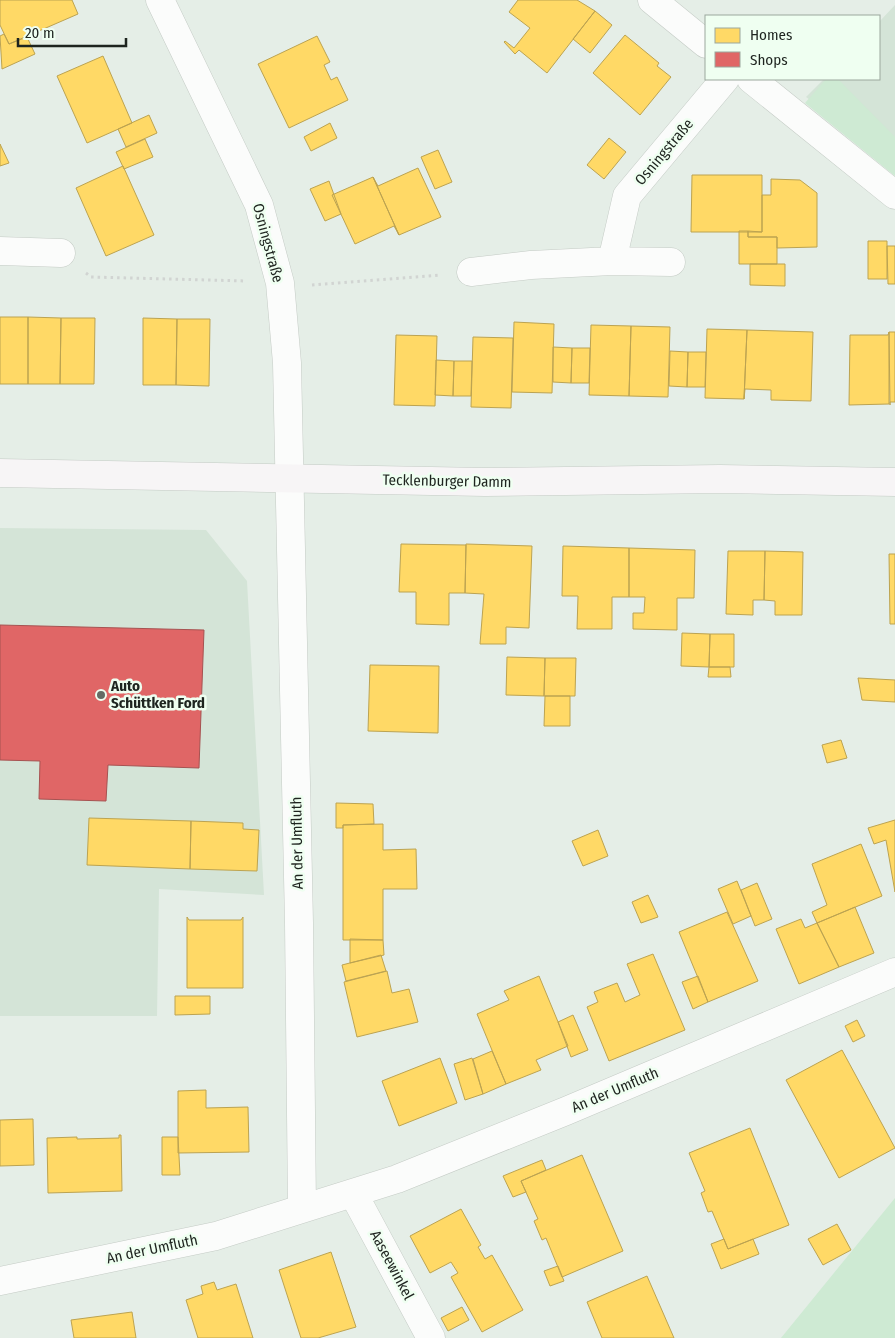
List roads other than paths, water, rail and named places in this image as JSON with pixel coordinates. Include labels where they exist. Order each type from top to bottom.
[{"type":"main road","name":"Tecklenburger Damm","points":[[0,473],[485,482],[720,480],[895,482]]},
{"type":"street","name":"Osningstraße","points":[[160,0],[260,205],[280,283],[288,363],[288,478]]},
{"type":"street","points":[[652,0],[705,43]]},
{"type":"street","name":"Osningstraße","points":[[612,261],[627,196],[724,80]]},
{"type":"street","points":[[752,80],[895,195]]},
{"type":"street","points":[[0,250],[61,253]]},
{"type":"street","points":[[471,272],[531,264],[612,261],[671,262]]},
{"type":"street","name":"An der Umfluth","points":[[288,478],[299,923],[302,1208]]},
{"type":"street","name":"An der Umfluth","points":[[0,1281],[216,1236],[397,1179],[539,1122],[895,972]]},
{"type":"street","name":"Aaseewinkel","points":[[353,1193],[431,1338]]},
{"type":"place","name":"Auto Schüttken Ford","points":[[101,695]]}]
